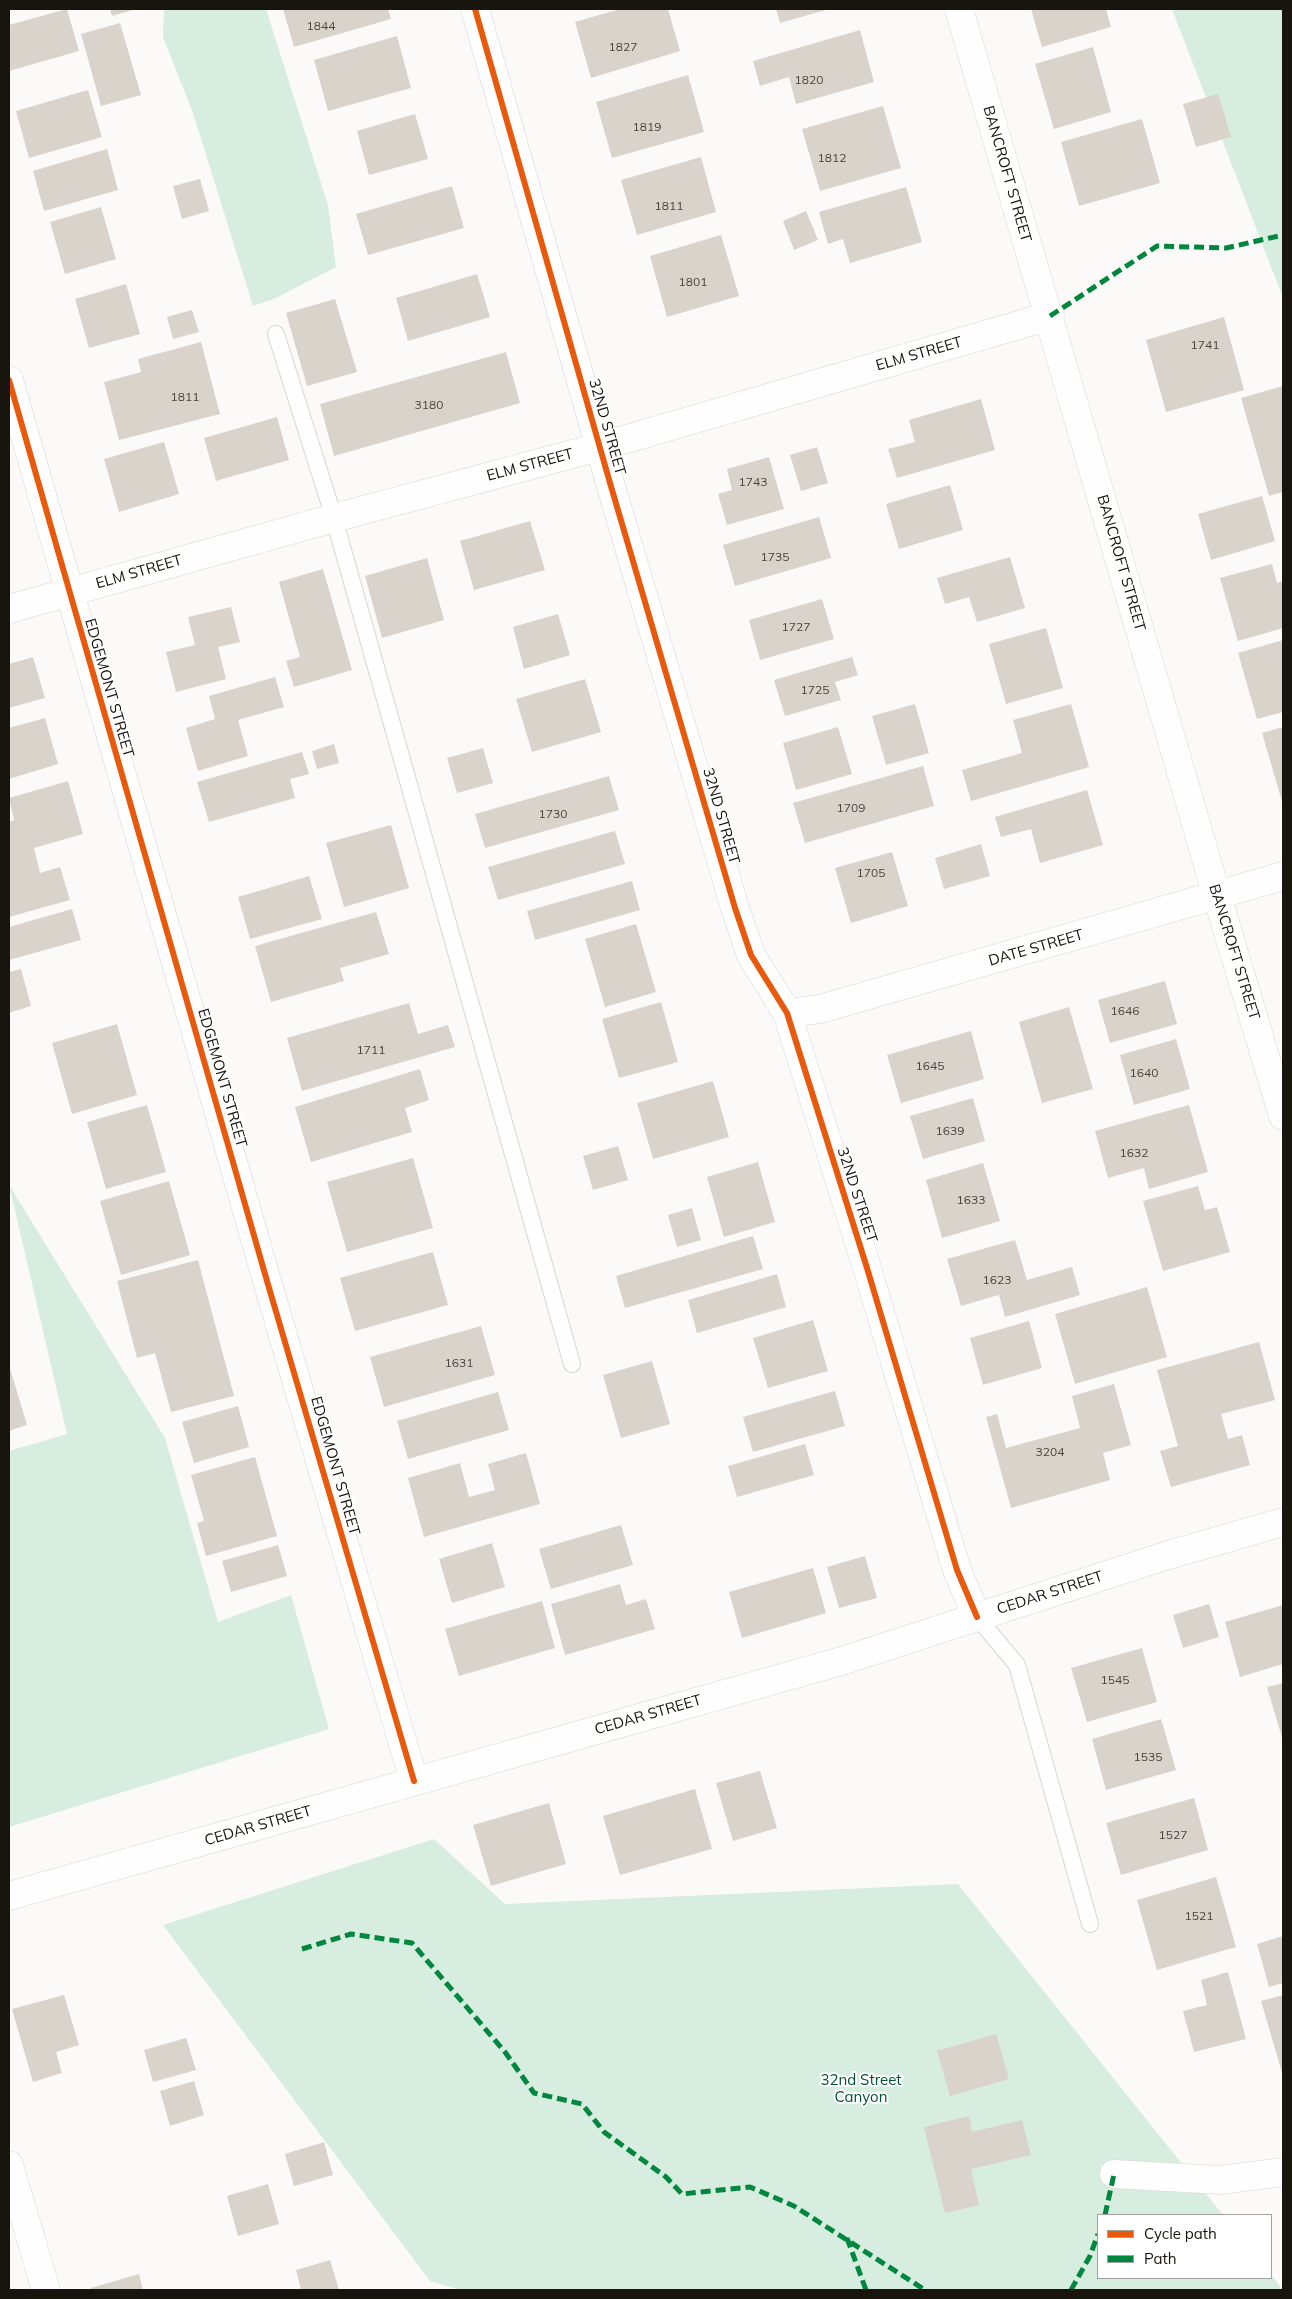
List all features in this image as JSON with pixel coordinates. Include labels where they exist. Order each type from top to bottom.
[{"type":"street","name":"32ND STREET","points":[[475,9],[599,446],[735,908],[751,955],[786,1013],[867,1268],[957,1570],[977,1617]]},
{"type":"street","name":"BANCROFT STREET","points":[[959,9],[1050,316],[1217,896],[1283,1116]]},
{"type":"street","name":"ELM STREET","points":[[9,609],[599,446],[1050,316]]},
{"type":"street","name":"EDGEMONT STREET","points":[[9,380],[68,592],[414,1781]]},
{"type":"street","name":"DATE STREET","points":[[786,1013],[820,1009],[1283,876]]},
{"type":"street","name":"CEDAR STREET","points":[[9,1896],[844,1660],[1165,1556],[1283,1522]]},
{"type":"street","points":[[9,2165],[46,2290]]},
{"type":"street","points":[[1114,2174],[1220,2180],[1283,2172]]},
{"type":"lane","points":[[276,334],[334,518],[572,1364]]},
{"type":"lane","points":[[977,1617],[1018,1665],[1090,1924]]},
{"type":"green space","points":[[164,9],[266,9],[328,205],[336,267],[276,298],[253,306],[194,116],[163,37]]},
{"type":"green space","points":[[1172,9],[1283,9],[1283,298]]},
{"type":"green space","points":[[9,1185],[165,1438],[218,1622],[291,1595],[329,1729],[9,1827],[9,1451],[67,1434]]},
{"type":"green space","name":"32nd Street Canyon","points":[[434,1839],[505,1904],[958,1884],[1222,2214],[1097,2214],[1097,2279],[1272,2279],[1272,2275],[1283,2290],[461,2290],[430,2281],[163,1925]]},
{"type":"building","points":[[67,9],[79,51],[9,71],[9,25]]},
{"type":"building","points":[[110,9],[136,9],[112,16]]},
{"type":"building","points":[[283,9],[388,9],[391,19],[294,47]]},
{"type":"building","points":[[620,9],[668,9],[680,51],[591,78],[575,22]]},
{"type":"building","points":[[776,9],[829,9],[780,23]]},
{"type":"building","points":[[1031,9],[1106,9],[1111,27],[1042,47]]},
{"type":"building","points":[[120,23],[141,95],[101,106],[81,34]]},
{"type":"building","points":[[860,30],[874,82],[796,104],[789,77],[760,86],[753,61]]},
{"type":"building","points":[[397,36],[411,88],[328,111],[314,60]]},
{"type":"building","points":[[1093,47],[1111,112],[1054,129],[1035,64]]},
{"type":"building","points":[[688,75],[704,132],[612,158],[596,102]]},
{"type":"building","points":[[88,90],[102,137],[29,158],[16,111]]},
{"type":"building","points":[[1218,94],[1231,137],[1196,147],[1183,104]]},
{"type":"building","points":[[883,106],[901,168],[820,191],[802,129]]},
{"type":"building","points":[[415,114],[428,159],[369,175],[357,131]]},
{"type":"building","points":[[1142,119],[1160,183],[1079,206],[1061,142]]},
{"type":"building","points":[[107,149],[118,190],[44,211],[33,171]]},
{"type":"building","points":[[701,157],[716,212],[637,235],[621,180]]},
{"type":"building","points":[[200,179],[209,211],[182,219],[173,186]]},
{"type":"building","points":[[452,186],[464,228],[368,255],[356,214]]},
{"type":"building","points":[[906,187],[922,242],[850,263],[843,239],[828,244],[819,212]]},
{"type":"building","points":[[101,207],[116,259],[65,274],[50,222]]},
{"type":"building","points":[[806,211],[818,240],[794,250],[783,221]]},
{"type":"building","points":[[721,235],[739,296],[667,317],[650,256]]},
{"type":"building","points":[[477,274],[490,317],[408,341],[396,298]]},
{"type":"building","points":[[126,284],[140,334],[89,348],[75,299]]},
{"type":"building","points":[[335,299],[357,372],[307,386],[286,313]]},
{"type":"building","points":[[192,310],[199,332],[173,339],[167,317]]},
{"type":"building","points":[[1224,317],[1244,390],[1166,412],[1146,340]]},
{"type":"building","points":[[201,342],[220,414],[119,440],[104,382],[141,372],[138,359]]},
{"type":"building","points":[[506,352],[520,403],[334,456],[320,404]]},
{"type":"building","points":[[1283,386],[1283,492],[1269,496],[1241,398]]},
{"type":"building","points":[[981,399],[995,450],[897,478],[888,449],[915,442],[909,420]]},
{"type":"building","points":[[277,417],[289,460],[216,481],[204,438]]},
{"type":"building","points":[[164,442],[179,494],[119,512],[104,459]]},
{"type":"building","points":[[817,447],[828,483],[801,491],[790,455]]},
{"type":"building","points":[[769,457],[784,509],[727,525],[718,494],[732,490],[727,469]]},
{"type":"building","points":[[950,485],[963,530],[899,549],[886,504]]},
{"type":"building","points":[[1262,496],[1275,541],[1211,560],[1198,514]]},
{"type":"building","points":[[819,517],[831,558],[735,586],[723,545]]},
{"type":"building","points":[[530,521],[545,570],[474,590],[460,541]]},
{"type":"building","points":[[1010,557],[1025,608],[977,622],[969,597],[945,604],[937,578]]},
{"type":"building","points":[[427,558],[444,620],[382,638],[365,576]]},
{"type":"building","points":[[1272,564],[1277,583],[1283,581],[1283,628],[1238,641],[1220,578]]},
{"type":"building","points":[[323,569],[352,670],[294,687],[286,661],[300,657],[279,582]]},
{"type":"building","points":[[822,599],[834,639],[760,660],[749,620]]},
{"type":"building","points":[[231,607],[240,642],[218,647],[226,679],[176,692],[166,652],[195,645],[188,617]]},
{"type":"building","points":[[558,614],[570,655],[524,669],[513,627]]},
{"type":"building","points":[[1046,628],[1063,688],[1006,704],[989,644]]},
{"type":"building","points":[[1283,640],[1283,712],[1257,719],[1238,653]]},
{"type":"building","points":[[33,657],[45,698],[9,708],[9,664]]},
{"type":"building","points":[[852,657],[858,675],[835,682],[841,700],[785,716],[774,680]]},
{"type":"building","points":[[275,677],[284,707],[238,720],[248,756],[198,771],[186,728],[215,719],[209,696]]},
{"type":"building","points":[[585,679],[601,732],[532,752],[516,699]]},
{"type":"building","points":[[915,704],[929,753],[886,765],[872,716]]},
{"type":"building","points":[[1071,704],[1089,767],[971,801],[962,770],[1022,753],[1013,720]]},
{"type":"building","points":[[45,718],[58,764],[9,779],[9,728]]},
{"type":"building","points":[[838,727],[852,774],[796,790],[783,743]]},
{"type":"building","points":[[1283,727],[1283,805],[1262,733]]},
{"type":"building","points":[[334,744],[339,763],[317,769],[312,751]]},
{"type":"building","points":[[483,748],[493,783],[457,793],[447,758]]},
{"type":"building","points":[[302,752],[309,774],[290,779],[295,798],[209,822],[197,782]]},
{"type":"building","points":[[923,766],[934,806],[805,843],[793,803]]},
{"type":"building","points":[[609,776],[619,810],[485,848],[475,814]]},
{"type":"building","points":[[68,781],[83,834],[34,848],[40,873],[60,867],[70,900],[9,917],[9,822],[14,820],[9,798]]},
{"type":"building","points":[[1087,790],[1103,845],[1040,863],[1031,829],[1001,837],[995,817]]},
{"type":"building","points":[[391,825],[409,888],[344,907],[326,843]]},
{"type":"building","points":[[615,831],[625,864],[498,900],[488,867]]},
{"type":"building","points":[[981,844],[990,876],[944,889],[935,858]]},
{"type":"building","points":[[892,852],[908,906],[851,923],[835,868]]},
{"type":"building","points":[[309,876],[322,919],[250,939],[238,897]]},
{"type":"building","points":[[632,881],[640,910],[535,940],[527,911]]},
{"type":"building","points":[[72,909],[81,940],[9,960],[9,927]]},
{"type":"building","points":[[376,912],[389,954],[340,968],[344,981],[271,1002],[255,946]]},
{"type":"building","points":[[636,924],[656,992],[605,1007],[585,939]]},
{"type":"building","points":[[21,969],[31,1006],[9,1013],[9,972]]},
{"type":"building","points":[[1165,981],[1177,1024],[1110,1043],[1098,1000]]},
{"type":"building","points":[[661,1002],[678,1062],[619,1078],[602,1019]]},
{"type":"building","points":[[409,1003],[418,1034],[448,1025],[455,1047],[302,1091],[287,1038]]},
{"type":"building","points":[[1069,1007],[1093,1089],[1042,1103],[1019,1022]]},
{"type":"building","points":[[117,1024],[137,1095],[72,1114],[52,1043]]},
{"type":"building","points":[[971,1031],[984,1079],[901,1103],[887,1055]]},
{"type":"building","points":[[1176,1039],[1190,1089],[1134,1105],[1120,1055]]},
{"type":"building","points":[[420,1069],[429,1100],[405,1108],[412,1132],[311,1162],[295,1107]]},
{"type":"building","points":[[713,1081],[729,1137],[653,1159],[637,1103]]},
{"type":"building","points":[[973,1098],[985,1141],[923,1159],[910,1116]]},
{"type":"building","points":[[147,1105],[166,1172],[106,1189],[87,1122]]},
{"type":"building","points":[[1189,1105],[1208,1172],[1149,1189],[1144,1168],[1108,1178],[1095,1131]]},
{"type":"building","points":[[618,1146],[628,1180],[593,1190],[583,1156]]},
{"type":"building","points":[[413,1158],[433,1228],[347,1252],[327,1182]]},
{"type":"building","points":[[758,1162],[775,1222],[724,1237],[707,1177]]},
{"type":"building","points":[[983,1163],[1000,1221],[942,1238],[926,1180]]},
{"type":"building","points":[[169,1181],[190,1255],[121,1275],[100,1201]]},
{"type":"building","points":[[1198,1186],[1205,1210],[1217,1207],[1230,1252],[1163,1271],[1143,1201]]},
{"type":"building","points":[[692,1208],[701,1240],[677,1247],[668,1215]]},
{"type":"building","points":[[753,1236],[763,1269],[625,1308],[616,1276]]},
{"type":"building","points":[[1015,1240],[1027,1280],[1072,1267],[1080,1295],[1005,1317],[999,1295],[961,1306],[947,1259]]},
{"type":"building","points":[[433,1252],[448,1305],[355,1331],[340,1278]]},
{"type":"building","points":[[198,1260],[234,1396],[171,1412],[155,1353],[137,1358],[117,1281]]},
{"type":"building","points":[[777,1274],[786,1307],[697,1333],[688,1300]]},
{"type":"building","points":[[1147,1287],[1167,1357],[1075,1384],[1055,1314]]},
{"type":"building","points":[[813,1320],[828,1371],[768,1388],[753,1338]]},
{"type":"building","points":[[1029,1321],[1042,1368],[983,1385],[970,1338]]},
{"type":"building","points":[[481,1326],[495,1375],[384,1407],[370,1357]]},
{"type":"building","points":[[1259,1342],[1275,1400],[1221,1414],[1228,1439],[1242,1435],[1250,1465],[1171,1487],[1160,1451],[1178,1446],[1157,1370]]},
{"type":"building","points":[[652,1361],[670,1424],[621,1438],[603,1375]]},
{"type":"building","points":[[9,1365],[27,1425],[9,1431]]},
{"type":"building","points":[[1114,1384],[1131,1445],[1103,1453],[1110,1480],[1011,1508],[986,1417],[997,1414],[1006,1448],[1080,1428],[1072,1396]]},
{"type":"building","points":[[835,1391],[845,1426],[753,1452],[743,1417]]},
{"type":"building","points":[[498,1392],[509,1430],[408,1459],[397,1421]]},
{"type":"building","points":[[238,1406],[249,1447],[194,1463],[182,1422]]},
{"type":"building","points":[[805,1444],[814,1475],[737,1497],[728,1466]]},
{"type":"building","points":[[526,1453],[540,1504],[424,1537],[408,1478],[460,1463],[469,1497],[495,1490],[488,1464]]},
{"type":"building","points":[[255,1457],[277,1536],[206,1556],[197,1523],[204,1521],[191,1475]]},
{"type":"building","points":[[621,1525],[633,1565],[551,1589],[539,1549]]},
{"type":"building","points":[[492,1543],[505,1587],[452,1603],[439,1559]]},
{"type":"building","points":[[278,1545],[287,1576],[231,1592],[222,1561]]},
{"type":"building","points":[[865,1556],[877,1598],[839,1608],[827,1567]]},
{"type":"building","points":[[813,1568],[826,1613],[742,1638],[729,1592]]},
{"type":"building","points":[[620,1584],[626,1605],[646,1599],[655,1629],[565,1655],[551,1604]]},
{"type":"building","points":[[542,1601],[555,1648],[459,1676],[445,1629]]},
{"type":"building","points":[[1209,1604],[1219,1637],[1183,1648],[1173,1615]]},
{"type":"building","points":[[1283,1605],[1283,1664],[1240,1677],[1225,1622]]},
{"type":"building","points":[[1142,1648],[1157,1702],[1087,1722],[1071,1668]]},
{"type":"building","points":[[1283,1683],[1283,1741],[1267,1687]]},
{"type":"building","points":[[1161,1719],[1176,1770],[1106,1790],[1092,1739]]},
{"type":"building","points":[[760,1771],[777,1828],[733,1841],[716,1783]]},
{"type":"building","points":[[695,1789],[712,1849],[620,1875],[603,1816]]},
{"type":"building","points":[[1194,1798],[1208,1850],[1121,1875],[1106,1823]]},
{"type":"building","points":[[549,1803],[566,1864],[491,1886],[473,1825]]},
{"type":"building","points":[[1216,1877],[1236,1947],[1157,1970],[1137,1900]]},
{"type":"building","points":[[1283,1936],[1283,1983],[1269,1987],[1257,1944]]},
{"type":"building","points":[[1228,1972],[1246,2039],[1194,2052],[1183,2011],[1207,2005],[1201,1980]]},
{"type":"building","points":[[64,1995],[79,2045],[56,2052],[62,2073],[33,2082],[12,2009]]},
{"type":"building","points":[[1283,1995],[1283,2076],[1261,2001]]},
{"type":"building","points":[[996,2034],[1009,2079],[950,2096],[937,2051]]},
{"type":"building","points":[[186,2038],[196,2070],[153,2082],[144,2050]]},
{"type":"building","points":[[194,2081],[204,2115],[170,2126],[160,2091]]},
{"type":"building","points":[[969,2116],[972,2132],[1022,2120],[1031,2155],[971,2169],[979,2205],[945,2213],[924,2127]]},
{"type":"building","points":[[324,2142],[333,2175],[294,2186],[285,2154]]},
{"type":"building","points":[[268,2184],[279,2224],[238,2236],[227,2196]]},
{"type":"building","points":[[330,2260],[339,2290],[301,2290],[296,2270]]},
{"type":"building","points":[[139,2274],[143,2290],[91,2290],[91,2288]]},
{"type":"marked path","points":[[1050,316],[1157,246],[1226,248],[1283,235]]},
{"type":"marked path","points":[[302,1949],[351,1934],[412,1943],[505,2052],[534,2093],[582,2104],[604,2132],[666,2177],[682,2194],[750,2187],[794,2206],[925,2290]]},
{"type":"marked path","points":[[1105,2214],[1114,2174]]},
{"type":"marked path","points":[[1071,2290],[1090,2256],[1097,2237]]},
{"type":"marked path","points":[[847,2238],[866,2290]]},
{"type":"cycle path","points":[[475,9],[610,483],[735,908],[751,955],[787,1013],[867,1268],[957,1570],[977,1617]]},
{"type":"cycle path","points":[[9,380],[267,1281],[414,1781]]}]
